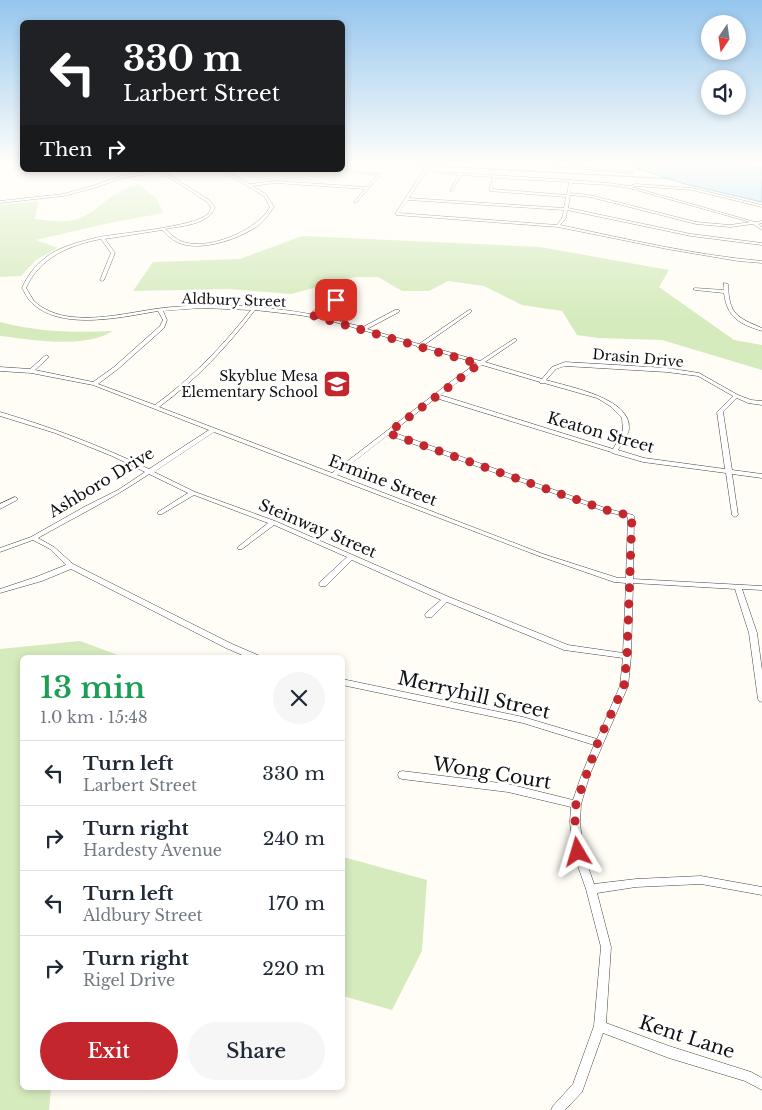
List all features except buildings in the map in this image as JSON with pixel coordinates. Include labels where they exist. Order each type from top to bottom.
[{"type":"street","points":[[102,280],[113,253],[103,239],[163,229],[207,216]]},
{"type":"street","points":[[163,229],[179,242],[196,245],[215,242],[248,230],[267,216]]},
{"type":"street","points":[[420,216],[558,226],[667,248],[738,260],[762,262]]},
{"type":"street","points":[[558,226],[564,216]]},
{"type":"street","points":[[599,216],[691,235],[762,244]]},
{"type":"street","points":[[668,216],[696,223],[730,226],[762,222]]},
{"type":"street","points":[[731,216],[753,222],[762,228]]},
{"type":"street","name":"Aldbury Street","points":[[103,239],[68,247],[43,261],[27,280],[24,288],[30,300],[38,308],[48,312],[82,318],[209,307],[311,315],[599,397],[612,405],[625,418],[626,431],[614,452]]},
{"type":"street","points":[[726,284],[727,306],[736,317],[762,330]]},
{"type":"street","points":[[695,289],[726,292]]},
{"type":"street","points":[[311,315],[323,306],[348,296]]},
{"type":"street","points":[[94,384],[116,368],[162,327],[165,320],[160,310]]},
{"type":"street","points":[[156,407],[180,390],[236,332],[253,310]]},
{"type":"street","points":[[363,329],[397,311]]},
{"type":"street","points":[[419,346],[469,311]]},
{"type":"street","points":[[333,475],[436,396],[514,340]]},
{"type":"street","points":[[32,371],[46,357]]},
{"type":"street","name":"Drasin Drive","points":[[542,382],[554,368],[566,364],[667,370],[699,376],[736,396],[750,402],[762,403]]},
{"type":"street","name":"Ermine Street","points":[[0,369],[32,371],[94,384],[583,570],[629,582],[762,588]]},
{"type":"street","name":"Keaton Street","points":[[436,396],[643,460],[762,476]]},
{"type":"street","points":[[734,515],[720,412],[736,396]]},
{"type":"street","name":"Steinway Street","points":[[0,414],[57,432],[114,455],[193,493],[273,522],[446,599],[567,648],[627,656]]},
{"type":"street","name":"Ashboro Drive","points":[[0,550],[33,538],[120,491],[213,430]]},
{"type":"street","points":[[388,433],[606,510],[632,516],[627,656],[624,686],[598,742],[576,804],[575,822],[578,852],[591,889],[606,947],[600,1026],[578,1088],[557,1110]]},
{"type":"street","points":[[160,513],[193,493]]},
{"type":"street","points":[[0,507],[16,499]]},
{"type":"street","points":[[240,548],[273,522]]},
{"type":"street","points":[[33,538],[52,548],[71,566],[250,655]]},
{"type":"street","points":[[323,584],[351,557]]},
{"type":"street","points":[[0,591],[39,579],[71,566]]},
{"type":"street","points":[[738,587],[752,633],[762,699]]},
{"type":"street","points":[[429,615],[446,599]]},
{"type":"street","name":"Merryhill Street","points":[[345,683],[523,720],[598,742]]},
{"type":"street","name":"Wong Court","points":[[402,775],[508,788],[576,804]]},
{"type":"street","points":[[591,889],[636,883],[701,880],[762,891]]},
{"type":"street","name":"Kent Lane","points":[[600,1026],[669,1052],[747,1076],[762,1084]]},
{"type":"green space","points":[[0,216],[36,216],[35,219],[57,221],[78,219],[84,216],[149,216],[36,240],[58,248],[36,260],[21,276],[0,277]]},
{"type":"green space","points":[[302,236],[540,247],[669,270],[659,287],[734,340],[762,345],[762,370],[662,340],[598,338],[577,335],[562,311],[522,305],[484,286],[448,281],[429,291],[402,291],[378,277],[354,277],[291,294],[229,289],[133,291],[153,262],[240,259]]},
{"type":"green space","points":[[0,322],[56,331],[113,331],[101,337],[88,340],[73,342],[43,341],[0,336]]},
{"type":"green space","points":[[80,641],[118,655],[20,655],[20,1090],[51,1090],[49,1110],[0,1110],[0,649]]},
{"type":"green space","points":[[345,858],[427,880],[422,951],[392,1010],[345,997]]},
{"type":"place","name":"Skyblue Mesa Elementary School","points":[[337,384]]},
{"type":"route","points":[[336,300],[323,306],[311,315],[479,364],[388,433],[606,510],[632,516],[627,656],[624,686],[598,742],[576,804],[575,822],[578,852]]}]
